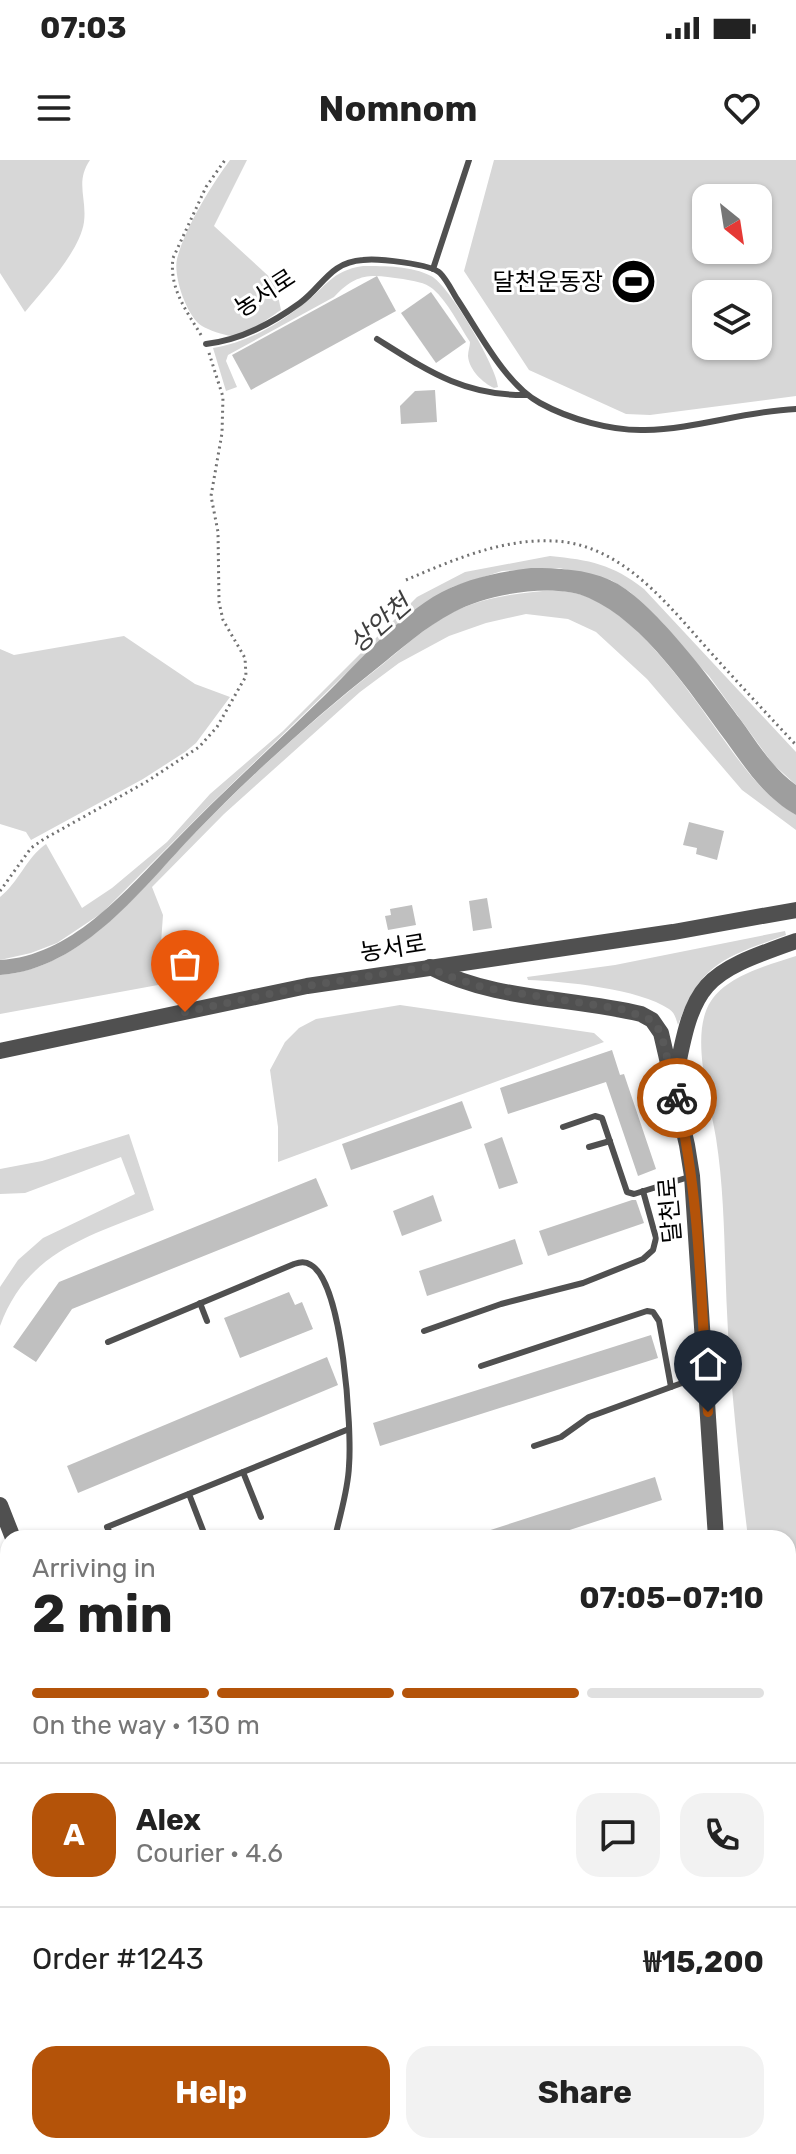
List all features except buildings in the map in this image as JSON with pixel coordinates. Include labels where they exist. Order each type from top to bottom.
[{"type":"street","name":"농서로","points":[[0,1051],[307,986],[673,932],[796,910]]},
{"type":"street","points":[[674,1087],[684,1033],[694,1004],[705,986],[719,972],[745,958],[796,941]]},
{"type":"street","name":"달천로","points":[[428,967],[485,988],[641,1014],[652,1020],[661,1033],[692,1176],[715,1530]]},
{"type":"street","points":[[0,1505],[10,1530]]},
{"type":"lane","points":[[469,160],[433,269],[440,273],[517,387],[527,395],[587,420],[614,428],[645,430],[796,409]]},
{"type":"lane","name":"농서로","points":[[206,344],[242,337],[274,319],[301,302],[339,265],[363,259],[433,269]]},
{"type":"lane","points":[[377,339],[432,373],[467,388],[527,395]]},
{"type":"lane","points":[[563,1127],[599,1116],[604,1121],[627,1192],[643,1191],[692,1176]]},
{"type":"lane","points":[[589,1147],[610,1141]]},
{"type":"lane","points":[[424,1331],[501,1304],[583,1283],[643,1259],[653,1250],[656,1238],[643,1191]]},
{"type":"lane","points":[[108,1342],[294,1264],[312,1265],[325,1285],[342,1343],[349,1429],[348,1481],[337,1530]]},
{"type":"lane","points":[[200,1303],[207,1321]]},
{"type":"lane","points":[[481,1366],[647,1311],[653,1312],[659,1321],[671,1387]]},
{"type":"lane","points":[[534,1446],[561,1437],[589,1417],[671,1387],[706,1381]]},
{"type":"lane","points":[[108,1530],[107,1527],[349,1429]]},
{"type":"lane","points":[[243,1472],[261,1517]]},
{"type":"lane","points":[[189,1494],[203,1530]]},
{"type":"path","points":[[0,891],[31,848],[146,782],[199,747],[217,727],[246,676],[245,658],[223,620],[219,602],[218,532],[211,496],[222,433],[223,397],[206,344],[175,289],[171,269],[177,246],[206,187],[225,160]]},
{"type":"path","points":[[406,580],[446,563],[512,544],[551,541],[583,547],[622,567],[656,593],[796,745]]},
{"type":"shaded area","points":[[0,160],[90,160],[83,176],[85,213],[76,245],[25,312],[0,273]]},
{"type":"shaded area","points":[[230,160],[247,160],[214,226],[275,282],[281,310],[250,330],[231,336],[208,329],[196,321],[182,296],[176,266],[192,221]]},
{"type":"shaded area","name":"달천운동장","points":[[494,160],[796,160],[796,396],[650,415],[626,414],[529,370],[464,271]]},
{"type":"shaded area","points":[[363,266],[415,270],[439,283],[481,345],[498,387],[490,386],[474,371],[468,356],[470,342],[433,289],[415,281],[373,276],[350,283],[334,297],[228,355],[226,361],[237,387],[226,391],[213,348],[237,342],[272,326],[336,276]]},
{"type":"shaded area","points":[[550,556],[600,565],[644,589],[796,752],[796,785],[773,764],[709,676],[630,592],[611,580],[559,568],[502,571],[452,587],[400,621],[102,913],[57,943],[0,960],[0,897],[46,844],[82,908],[112,888],[167,842],[210,794],[283,731],[417,597],[465,572]]},
{"type":"shaded area","points":[[531,568],[571,570],[601,576],[644,604],[698,664],[772,763],[796,785],[796,815],[757,782],[665,661],[629,624],[609,609],[575,593],[540,591],[502,595],[443,618],[352,688],[261,768],[133,900],[85,942],[59,958],[30,969],[0,975],[0,960],[26,956],[50,947],[72,935],[113,903],[402,619],[433,597],[468,581]]},
{"type":"shaded area","points":[[558,590],[584,596],[608,608],[646,640],[756,781],[796,815],[796,830],[742,790],[647,679],[596,632],[568,619],[526,614],[486,623],[449,636],[399,663],[360,692],[224,814],[152,887],[163,915],[158,985],[0,1014],[0,975],[30,969],[59,958],[110,921],[264,765],[418,635],[447,615],[469,605],[507,596]]},
{"type":"shaded area","points":[[124,636],[195,684],[230,697],[196,743],[143,779],[31,840],[26,832],[0,824],[0,649],[14,655]]},
{"type":"shaded area","points":[[785,931],[786,935],[747,949],[718,964],[696,987],[678,1025],[669,1009],[640,996],[580,984],[528,980],[527,977],[615,965]]},
{"type":"shaded area","points":[[796,956],[796,1530],[747,1530],[730,1358],[722,1186],[701,1049],[705,1015],[711,1001],[728,984],[750,972]]},
{"type":"shaded area","points":[[400,1005],[594,1033],[604,1042],[278,1162],[278,1127],[270,1070],[285,1042],[299,1028],[316,1019]]},
{"type":"shaded area","points":[[129,1134],[154,1210],[83,1239],[43,1264],[26,1280],[0,1326],[0,1287],[18,1260],[43,1238],[135,1194],[121,1157],[25,1193],[0,1194],[0,1169],[42,1161]]},
{"type":"way so far","points":[[185,1012],[307,986],[428,967],[485,988],[641,1014],[652,1020],[661,1033],[677,1098]]},
{"type":"place","name":"달천운동장","points":[[634,282]]},
{"type":"route","points":[[677,1098],[695,1203],[708,1412]]},
{"type":"water label","name":"상안천","points":[[380,624]]}]
